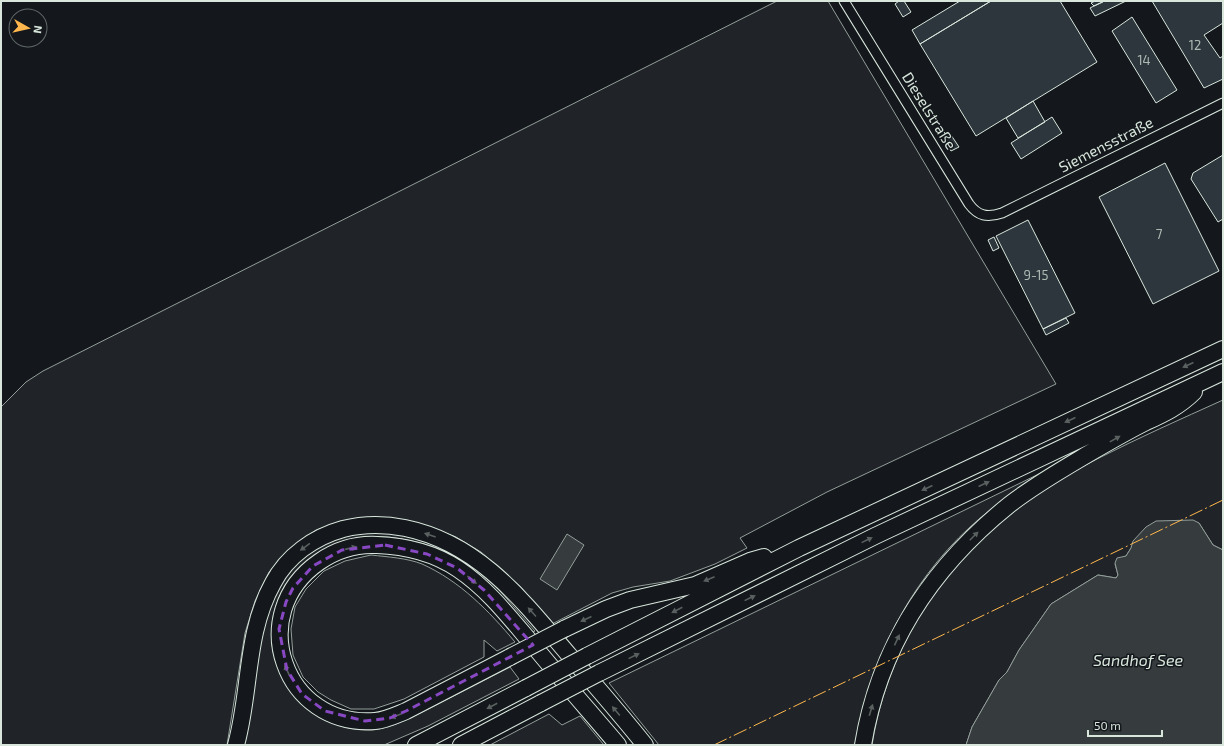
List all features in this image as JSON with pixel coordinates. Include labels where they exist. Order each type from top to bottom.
[{"type":"highway","points":[[416,745],[799,548],[1223,349]]},
{"type":"highway","points":[[461,745],[599,673],[875,536],[1223,372]]},
{"type":"highway","points":[[863,745],[866,724],[881,676],[898,637],[920,599],[947,564],[978,532],[1015,501],[1049,477],[1128,432],[1171,410],[1191,395],[1205,381]]},
{"type":"highway","points":[[236,745],[242,719],[254,631],[273,582],[293,556],[305,546],[320,538],[334,531],[351,527],[383,525],[414,530],[444,540],[459,547],[488,568],[513,591],[542,623],[645,745]]},
{"type":"highway","points":[[618,745],[497,604],[484,590],[461,571],[442,560],[427,554],[385,545],[358,546],[342,550],[327,556],[302,576],[293,588],[286,602],[281,615],[280,642],[282,656],[294,683],[302,694],[314,705],[338,717],[364,721],[390,718],[406,711],[510,657],[564,629],[612,607],[630,600],[695,585],[750,561],[799,548]]},
{"type":"street","name":"Dieselstraße","points":[[844,1],[974,210],[979,214],[986,216],[994,216],[1002,213]]},
{"type":"street","name":"Siemensstraße","points":[[1002,213],[1223,102]]},
{"type":"highlighted area","points":[[385,545],[427,554],[457,568],[484,590],[533,645],[406,711],[390,718],[365,721],[325,711],[302,694],[287,670],[279,629],[286,602],[293,588],[313,566],[342,550]]},
{"type":"shaded area","points":[[777,1],[828,1],[1056,384],[827,492],[740,538],[747,548],[715,564],[670,581],[633,587],[612,593],[552,624],[521,587],[481,552],[456,537],[432,528],[349,520],[316,530],[291,548],[269,572],[255,601],[245,633],[227,745],[1,745],[1,407],[26,382],[43,371]]},
{"type":"shaded area","points":[[1223,400],[1223,550],[1213,545],[1199,523],[1131,548],[1126,556],[1115,564],[1118,575],[1116,578],[1098,575],[1051,604],[1019,650],[1007,672],[999,680],[972,727],[966,745],[872,745],[883,698],[900,653],[922,612],[949,575],[980,541],[1016,510],[1055,483],[1112,451]]},
{"type":"shaded area","points":[[1045,471],[1006,498],[970,527],[948,549],[910,599],[881,655],[862,714],[856,745],[659,745],[609,683]]},
{"type":"shaded area","points":[[377,530],[421,537],[480,568],[535,631],[531,633],[485,580],[468,565],[440,549],[409,540],[388,537],[364,538],[341,543],[320,553],[302,566],[287,583],[277,603],[272,626],[273,651],[282,676],[296,697],[308,709],[330,722],[355,729],[372,730],[388,727],[421,713],[510,667],[519,679],[428,726],[384,745],[243,745],[256,650],[271,599],[297,561],[334,538]]},
{"type":"shaded area","points":[[371,555],[410,560],[436,571],[449,579],[473,598],[495,619],[515,642],[497,651],[484,640],[484,657],[404,699],[374,709],[351,709],[331,700],[318,692],[303,677],[293,655],[291,629],[295,607],[306,589],[324,571],[345,561]]},
{"type":"shaded area","points":[[549,714],[562,725],[580,716],[604,745],[490,745]]},
{"type":"water","name":"Sandhof See","points":[[1193,520],[1199,523],[1213,545],[1223,550],[1223,745],[966,745],[972,727],[999,680],[1007,672],[1019,650],[1051,604],[1098,575],[1116,578],[1118,575],[1115,563],[1117,558],[1126,556],[1133,541],[1146,527],[1156,521]]},
{"type":"water","points":[[567,534],[584,545],[557,590],[540,579]]},
{"type":"building","points":[[899,1],[904,1],[911,12],[903,17],[895,4]]},
{"type":"building","points":[[960,1],[991,1],[920,44],[912,30]]},
{"type":"building","points":[[991,1],[1060,1],[1097,62],[976,136],[920,44]]},
{"type":"building","points":[[1095,1],[1103,2],[1094,6],[1091,3]]},
{"type":"building","points":[[1104,1],[1126,1],[1095,16],[1090,8]]},
{"type":"building","points":[[1152,1],[1223,1],[1223,23],[1204,35],[1220,58],[1223,56],[1223,79],[1204,88]]},
{"type":"building","points":[[1132,17],[1177,90],[1156,103],[1112,31]]},
{"type":"building","points":[[1033,101],[1045,122],[1018,138],[1006,118]]},
{"type":"building","points":[[1052,117],[1062,133],[1021,159],[1011,143]]},
{"type":"building","points":[[949,132],[959,147],[951,151],[942,136]]},
{"type":"building","points":[[1223,155],[1223,219],[1218,222],[1191,179],[1193,173]]},
{"type":"building","points":[[1165,163],[1219,271],[1153,304],[1099,197]]},
{"type":"building","points":[[1028,220],[1075,313],[1043,329],[996,236]]},
{"type":"building","points":[[994,237],[999,248],[993,251],[988,240]]},
{"type":"building","points":[[1066,318],[1069,323],[1046,335],[1043,329]]},
{"type":"power","points":[[714,745],[1223,500]]}]
